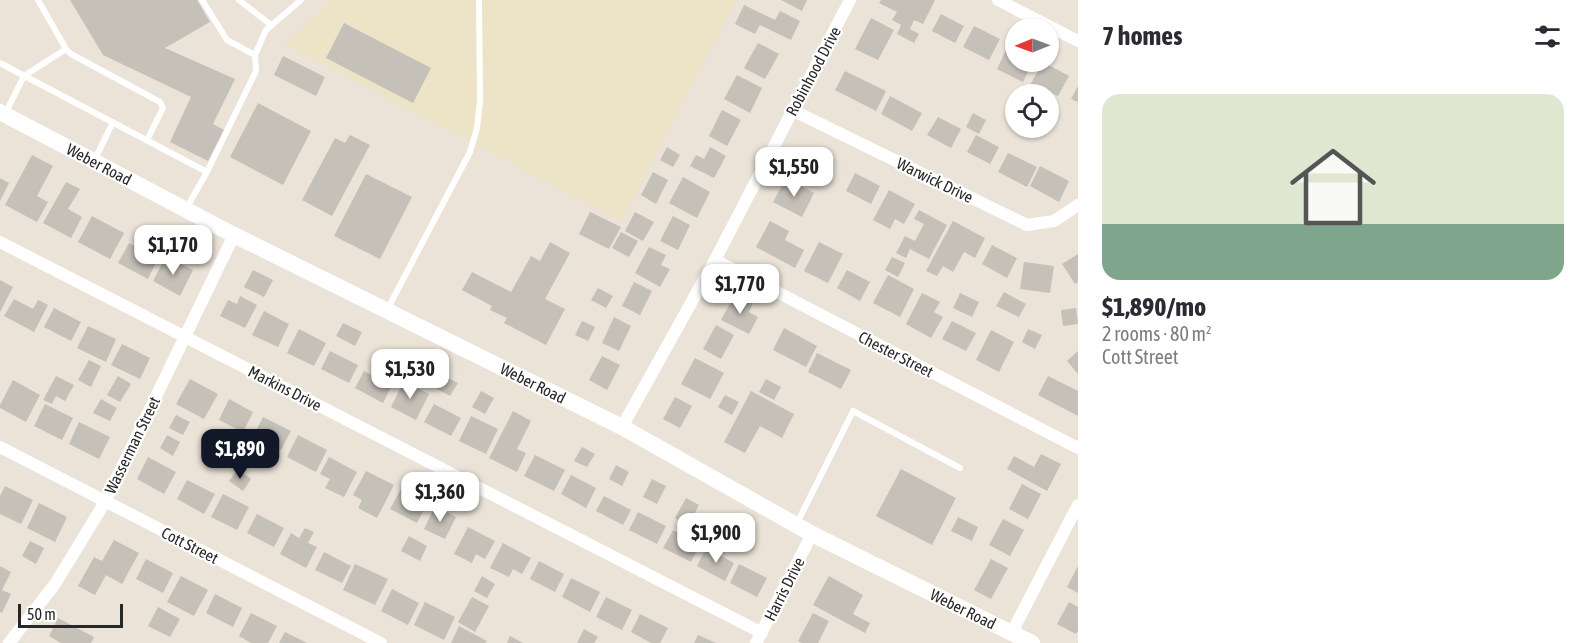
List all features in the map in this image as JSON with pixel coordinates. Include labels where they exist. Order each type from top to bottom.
[{"type":"main road","name":"Weber Road","points":[[2,113],[234,235],[622,427],[812,534],[1032,643]]},
{"type":"street","name":"Robinhood Drive","points":[[622,427],[715,260],[850,0]]},
{"type":"street","points":[[998,0],[1078,41]]},
{"type":"street","name":"Warwick Drive","points":[[792,110],[1027,225],[1054,221],[1078,205]]},
{"type":"street","name":"Wasserman Street","points":[[9,643],[55,584],[105,502],[234,235]]},
{"type":"street","name":"Markins Drive","points":[[0,242],[185,336],[759,638]]},
{"type":"street","name":"Chester Street","points":[[715,260],[1078,448]]},
{"type":"street","name":"Cott Street","points":[[0,447],[381,643]]},
{"type":"street","points":[[1012,632],[1078,505]]},
{"type":"street","name":"Harris Drive","points":[[759,638],[812,534]]},
{"type":"lane","points":[[38,0],[71,54],[160,102],[163,108],[147,140]]},
{"type":"lane","points":[[202,0],[226,40],[255,55]]},
{"type":"lane","points":[[239,0],[272,25]]},
{"type":"lane","points":[[186,209],[207,172],[256,70],[255,55],[266,30],[301,0]]},
{"type":"lane","points":[[387,310],[470,152],[477,128],[480,101],[479,0]]},
{"type":"lane","points":[[2,113],[24,76],[66,49]]},
{"type":"lane","points":[[0,63],[207,172]]},
{"type":"lane","points":[[94,162],[114,122]]},
{"type":"lane","points":[[796,525],[853,411],[960,468]]},
{"type":"shaded area","points":[[332,0],[736,0],[621,221],[284,44]]},
{"type":"building","points":[[70,0],[197,0],[210,22],[165,48],[235,79],[213,124],[224,130],[208,161],[170,142],[191,97],[103,55]]},
{"type":"building","points":[[781,0],[807,0],[802,11]]},
{"type":"building","points":[[881,0],[935,0],[923,24],[914,20],[910,29],[919,34],[914,43],[897,34],[901,25],[892,20],[897,12],[879,3]]},
{"type":"building","points":[[744,5],[775,20],[780,11],[800,21],[791,40],[760,25],[755,34],[735,24]]},
{"type":"building","points":[[941,14],[964,26],[955,43],[932,31]]},
{"type":"building","points":[[871,18],[894,30],[878,60],[855,49]]},
{"type":"building","points":[[344,23],[431,68],[413,103],[326,58]]},
{"type":"building","points":[[974,26],[1000,39],[989,60],[963,47]]},
{"type":"building","points":[[758,43],[779,54],[765,79],[744,68]]},
{"type":"building","points":[[1005,52],[1005,72],[1028,72],[1023,82],[997,69]]},
{"type":"building","points":[[283,56],[325,77],[316,96],[274,75]]},
{"type":"building","points":[[845,71],[886,91],[876,111],[835,90]]},
{"type":"building","points":[[1059,71],[1069,76],[1059,94],[1059,84],[1031,84],[1037,72]]},
{"type":"building","points":[[737,75],[762,88],[750,113],[724,99]]},
{"type":"building","points":[[1078,86],[1078,102],[1071,99]]},
{"type":"building","points":[[890,96],[922,113],[912,131],[881,114]]},
{"type":"building","points":[[258,103],[311,131],[283,185],[230,157]]},
{"type":"building","points":[[722,110],[741,120],[727,146],[709,136]]},
{"type":"building","points":[[973,113],[986,120],[979,134],[966,127]]},
{"type":"building","points":[[938,117],[961,129],[951,148],[927,135]]},
{"type":"building","points":[[350,135],[370,145],[332,216],[302,200],[335,138],[345,143]]},
{"type":"building","points":[[976,135],[999,147],[990,164],[967,152]]},
{"type":"building","points":[[667,147],[680,155],[673,167],[660,160]]},
{"type":"building","points":[[710,147],[726,156],[714,178],[690,166],[696,155],[704,159]]},
{"type":"building","points":[[808,147],[827,157],[815,180],[796,170]]},
{"type":"building","points":[[1008,153],[1037,167],[1027,187],[998,172]]},
{"type":"building","points":[[32,155],[53,166],[37,196],[48,202],[37,222],[5,205]]},
{"type":"building","points":[[1040,166],[1069,181],[1059,202],[1030,186]]},
{"type":"building","points":[[653,172],[668,180],[656,204],[641,195]]},
{"type":"building","points":[[855,173],[880,186],[871,204],[846,191]]},
{"type":"building","points":[[366,174],[412,197],[380,259],[334,236]]},
{"type":"building","points":[[683,177],[710,192],[697,218],[669,203]]},
{"type":"building","points":[[0,178],[9,183],[0,201]]},
{"type":"building","points":[[786,178],[814,193],[802,217],[773,202]]},
{"type":"building","points":[[66,182],[80,189],[68,209],[82,217],[71,238],[43,223]]},
{"type":"building","points":[[889,190],[915,204],[904,224],[895,219],[890,229],[873,220]]},
{"type":"building","points":[[919,210],[947,225],[929,259],[910,249],[906,258],[896,253],[905,236],[915,241],[924,224],[914,219]]},
{"type":"building","points":[[590,212],[621,227],[609,249],[579,234]]},
{"type":"building","points":[[635,212],[654,222],[643,241],[625,231]]},
{"type":"building","points":[[92,216],[124,233],[110,259],[78,242]]},
{"type":"building","points":[[673,216],[690,225],[678,250],[660,241]]},
{"type":"building","points":[[770,221],[789,231],[785,240],[804,250],[795,268],[756,247]]},
{"type":"building","points":[[953,221],[985,238],[975,258],[964,252],[953,272],[943,266],[937,276],[926,271]]},
{"type":"building","points":[[621,232],[638,241],[629,257],[612,248]]},
{"type":"building","points":[[184,240],[200,248],[192,262],[176,253]]},
{"type":"building","points":[[550,242],[570,253],[545,299],[565,309],[546,345],[504,323],[507,318],[490,310],[492,306],[462,290],[472,272],[511,292],[531,256],[540,261]]},
{"type":"building","points":[[819,242],[843,254],[828,283],[804,271]]},
{"type":"building","points":[[129,243],[158,258],[148,279],[118,263]]},
{"type":"building","points":[[992,245],[1017,258],[1007,278],[982,264]]},
{"type":"building","points":[[649,247],[666,255],[661,265],[670,269],[660,287],[635,273]]},
{"type":"building","points":[[1078,254],[1078,282],[1075,284],[1062,264]]},
{"type":"building","points":[[166,256],[193,270],[180,296],[153,281]]},
{"type":"building","points":[[892,257],[905,263],[898,277],[885,270]]},
{"type":"building","points":[[1024,262],[1054,266],[1050,293],[1020,289]]},
{"type":"building","points":[[253,270],[273,280],[264,297],[244,287]]},
{"type":"building","points":[[847,270],[870,282],[860,301],[837,288]]},
{"type":"building","points":[[888,275],[914,289],[900,317],[873,303]]},
{"type":"building","points":[[0,280],[13,287],[0,312]]},
{"type":"building","points":[[634,282],[652,291],[640,315],[622,306]]},
{"type":"building","points":[[598,288],[613,296],[606,308],[591,300]]},
{"type":"building","points":[[1004,292],[1026,304],[1019,317],[996,306]]},
{"type":"building","points":[[922,293],[940,302],[934,312],[943,317],[931,338],[906,324]]},
{"type":"building","points":[[960,293],[979,302],[972,317],[953,308]]},
{"type":"building","points":[[735,294],[753,303],[749,312],[758,317],[749,334],[721,320]]},
{"type":"building","points":[[240,296],[257,305],[245,328],[220,316],[228,300],[237,304]]},
{"type":"building","points":[[14,299],[33,309],[38,300],[48,305],[34,332],[4,316]]},
{"type":"building","points":[[54,308],[81,322],[71,341],[44,327]]},
{"type":"building","points":[[1076,308],[1078,324],[1063,326],[1061,310]]},
{"type":"building","points":[[264,311],[289,324],[278,347],[252,335]]},
{"type":"building","points":[[614,317],[631,326],[619,351],[602,343]]},
{"type":"building","points":[[582,321],[595,327],[588,341],[575,335]]},
{"type":"building","points":[[952,321],[976,333],[966,351],[942,339]]},
{"type":"building","points":[[343,323],[362,332],[355,346],[336,336]]},
{"type":"building","points":[[716,325],[734,335],[721,359],[703,349]]},
{"type":"building","points":[[88,326],[116,339],[106,362],[77,348]]},
{"type":"building","points":[[784,328],[817,346],[806,367],[773,350]]},
{"type":"building","points":[[299,329],[326,343],[314,366],[287,353]]},
{"type":"building","points":[[1028,329],[1042,335],[1035,349],[1022,342]]},
{"type":"building","points":[[991,330],[1014,342],[999,372],[976,360]]},
{"type":"building","points":[[122,344],[150,358],[140,379],[111,365]]},
{"type":"building","points":[[330,351],[358,365],[349,383],[321,369]]},
{"type":"building","points":[[1078,351],[1078,374],[1067,361]]},
{"type":"building","points":[[817,353],[851,370],[841,389],[808,372]]},
{"type":"building","points":[[602,356],[620,365],[607,390],[589,380]]},
{"type":"building","points":[[695,358],[724,373],[710,399],[681,384]]},
{"type":"building","points":[[89,360],[101,366],[91,387],[78,380]]},
{"type":"building","points":[[364,371],[392,385],[383,403],[355,388]]},
{"type":"building","points":[[56,376],[74,385],[65,401],[56,396],[52,404],[43,400]]},
{"type":"building","points":[[118,376],[131,384],[120,402],[107,395]]},
{"type":"building","points":[[444,376],[458,383],[450,396],[437,389]]},
{"type":"building","points":[[1048,376],[1078,391],[1078,416],[1038,395]]},
{"type":"building","points":[[190,379],[218,394],[204,419],[176,404]]},
{"type":"building","points":[[766,379],[781,387],[774,400],[759,392]]},
{"type":"building","points":[[13,380],[40,395],[26,422],[0,408]]},
{"type":"building","points":[[404,381],[429,394],[416,420],[391,407]]},
{"type":"building","points":[[481,391],[494,398],[485,414],[472,407]]},
{"type":"building","points":[[751,391],[794,414],[782,438],[760,426],[745,453],[724,442]]},
{"type":"building","points":[[725,395],[739,402],[732,415],[718,407]]},
{"type":"building","points":[[675,397],[692,406],[680,428],[663,419]]},
{"type":"building","points":[[101,399],[117,408],[110,421],[93,413]]},
{"type":"building","points":[[229,399],[253,412],[243,432],[219,420]]},
{"type":"building","points":[[45,404],[73,418],[62,440],[34,426]]},
{"type":"building","points":[[434,404],[461,418],[451,436],[424,422]]},
{"type":"building","points":[[513,411],[531,421],[517,449],[526,453],[517,472],[489,458]]},
{"type":"building","points":[[176,415],[190,422],[183,435],[169,428]]},
{"type":"building","points":[[471,416],[498,429],[486,454],[459,441]]},
{"type":"building","points":[[263,417],[291,431],[281,450],[254,435]]},
{"type":"building","points":[[79,422],[110,437],[99,459],[69,444]]},
{"type":"building","points":[[167,435],[180,442],[173,456],[160,448]]},
{"type":"building","points":[[298,435],[327,450],[316,472],[287,457]]},
{"type":"building","points":[[582,447],[595,454],[587,467],[574,461]]},
{"type":"building","points":[[1041,454],[1061,464],[1047,491],[1007,469],[1014,456],[1034,467]]},
{"type":"building","points":[[535,455],[565,470],[554,491],[524,476]]},
{"type":"building","points":[[148,457],[176,472],[164,494],[137,479]]},
{"type":"building","points":[[329,457],[357,472],[344,497],[325,488],[330,479],[320,474]]},
{"type":"building","points":[[616,465],[629,472],[622,486],[609,479]]},
{"type":"building","points":[[238,469],[251,479],[243,491],[229,481]]},
{"type":"building","points":[[901,469],[956,498],[932,545],[876,516]]},
{"type":"building","points":[[366,471],[394,485],[377,518],[358,508],[362,500],[353,495]]},
{"type":"building","points":[[571,475],[596,488],[586,508],[561,494]]},
{"type":"building","points":[[652,479],[666,486],[657,504],[643,497]]},
{"type":"building","points":[[187,480],[215,494],[204,514],[177,499]]},
{"type":"building","points":[[1022,484],[1041,494],[1028,519],[1009,509]]},
{"type":"building","points":[[5,486],[33,500],[21,524],[0,514],[0,496]]},
{"type":"building","points":[[401,489],[428,503],[417,523],[390,509]]},
{"type":"building","points":[[223,494],[249,507],[237,530],[211,517]]},
{"type":"building","points":[[604,496],[631,510],[623,525],[596,511]]},
{"type":"building","points":[[686,498],[699,505],[688,526],[675,518]]},
{"type":"building","points":[[39,503],[67,517],[55,542],[27,528]]},
{"type":"building","points":[[435,506],[456,517],[445,539],[424,529]]},
{"type":"building","points":[[638,512],[666,526],[657,544],[629,530]]},
{"type":"building","points":[[257,514],[284,528],[274,547],[247,533]]},
{"type":"building","points":[[958,517],[978,527],[972,541],[951,531]]},
{"type":"building","points":[[1003,519],[1024,530],[1010,556],[989,545]]},
{"type":"building","points":[[468,527],[495,541],[485,559],[476,554],[472,563],[454,554]]},
{"type":"building","points":[[305,528],[314,532],[308,543],[317,547],[306,568],[280,554],[291,533],[299,538]]},
{"type":"building","points":[[673,530],[700,544],[691,562],[663,548]]},
{"type":"building","points":[[409,536],[427,546],[420,561],[401,551]]},
{"type":"building","points":[[114,540],[139,553],[122,584],[106,575],[95,595],[78,586],[94,557],[102,561]]},
{"type":"building","points":[[30,541],[44,548],[36,564],[22,556]]},
{"type":"building","points":[[503,543],[531,558],[522,574],[513,569],[509,577],[490,568]]},
{"type":"building","points":[[706,548],[734,563],[725,581],[697,566]]},
{"type":"building","points":[[324,552],[351,566],[342,583],[315,570]]},
{"type":"building","points":[[146,559],[173,573],[163,593],[136,579]]},
{"type":"building","points":[[991,559],[1008,568],[991,599],[974,590]]},
{"type":"building","points":[[539,561],[564,574],[555,592],[530,579]]},
{"type":"building","points":[[355,564],[388,579],[375,605],[343,590]]},
{"type":"building","points":[[739,564],[767,578],[757,597],[730,583]]},
{"type":"building","points":[[0,566],[11,572],[2,590],[11,594],[2,613],[0,612]]},
{"type":"building","points":[[1078,566],[1078,593],[1067,587]]},
{"type":"building","points":[[181,576],[208,590],[194,616],[167,602]]},
{"type":"building","points":[[482,576],[495,584],[487,598],[474,591]]},
{"type":"building","points":[[829,576],[863,595],[853,614],[870,623],[865,633],[813,605]]},
{"type":"building","points":[[571,578],[600,592],[590,612],[562,597]]},
{"type":"building","points":[[392,589],[419,603],[408,625],[381,611]]},
{"type":"building","points":[[215,594],[242,608],[233,627],[206,613]]},
{"type":"building","points":[[472,597],[489,606],[475,632],[458,622]]},
{"type":"building","points":[[606,597],[632,610],[622,630],[596,617]]},
{"type":"building","points":[[425,602],[455,617],[444,640],[414,625]]},
{"type":"building","points":[[1069,602],[1078,607],[1076,634],[1057,624]]},
{"type":"building","points":[[158,607],[180,619],[170,637],[148,626]]},
{"type":"building","points":[[251,613],[277,626],[268,643],[251,643],[239,636]]},
{"type":"building","points":[[813,613],[829,621],[818,643],[802,643],[798,641]]},
{"type":"building","points":[[640,614],[668,628],[660,643],[651,643],[631,632]]},
{"type":"building","points":[[58,618],[94,637],[91,643],[61,643],[49,636]]},
{"type":"building","points":[[459,626],[487,641],[485,643],[451,643]]},
{"type":"building","points":[[584,629],[598,637],[594,643],[577,643]]},
{"type":"building","points":[[285,632],[307,643],[279,643]]},
{"type":"building","points":[[698,635],[716,643],[694,643]]},
{"type":"building","points":[[510,636],[523,643],[507,643]]}]
